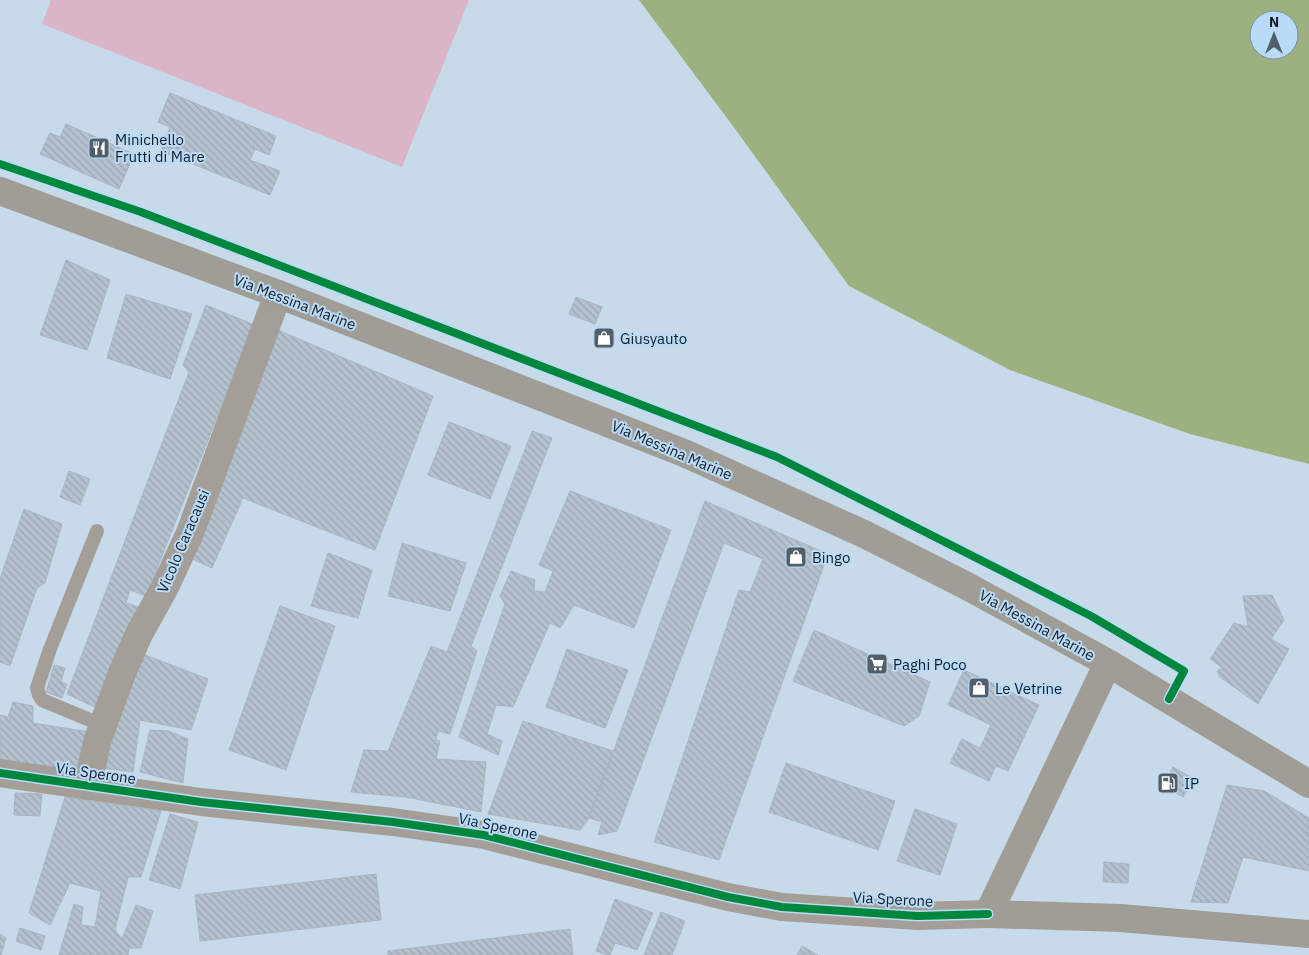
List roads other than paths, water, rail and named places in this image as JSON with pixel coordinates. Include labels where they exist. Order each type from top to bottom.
[{"type":"main road","name":"Via Messina Marine","points":[[0,191],[278,294],[684,453],[864,534],[1108,663],[1309,784]]},
{"type":"main road","points":[[988,914],[1108,663]]},
{"type":"main road","name":"Via Sperone","points":[[988,914],[1120,918],[1309,934]]},
{"type":"street","name":"Vicolo Caracausi","points":[[87,786],[102,726],[122,673],[139,634],[164,589],[190,533],[278,294]]},
{"type":"street","name":"Via Sperone","points":[[0,773],[201,802],[393,822],[484,835],[728,897],[782,907],[918,916],[988,914]]},
{"type":"lane","points":[[97,531],[50,649],[37,688],[42,700],[102,726]]},
{"type":"place","name":"Minichello Frutti di Mare","points":[[99,148]]},
{"type":"place","name":"Giusyauto","points":[[604,338]]},
{"type":"place","name":"Bingo","points":[[796,557]]},
{"type":"place","name":"Paghi Poco","points":[[877,664]]},
{"type":"place","name":"Le Vetrine","points":[[979,688]]},
{"type":"place","name":"IP","points":[[1168,783]]}]
